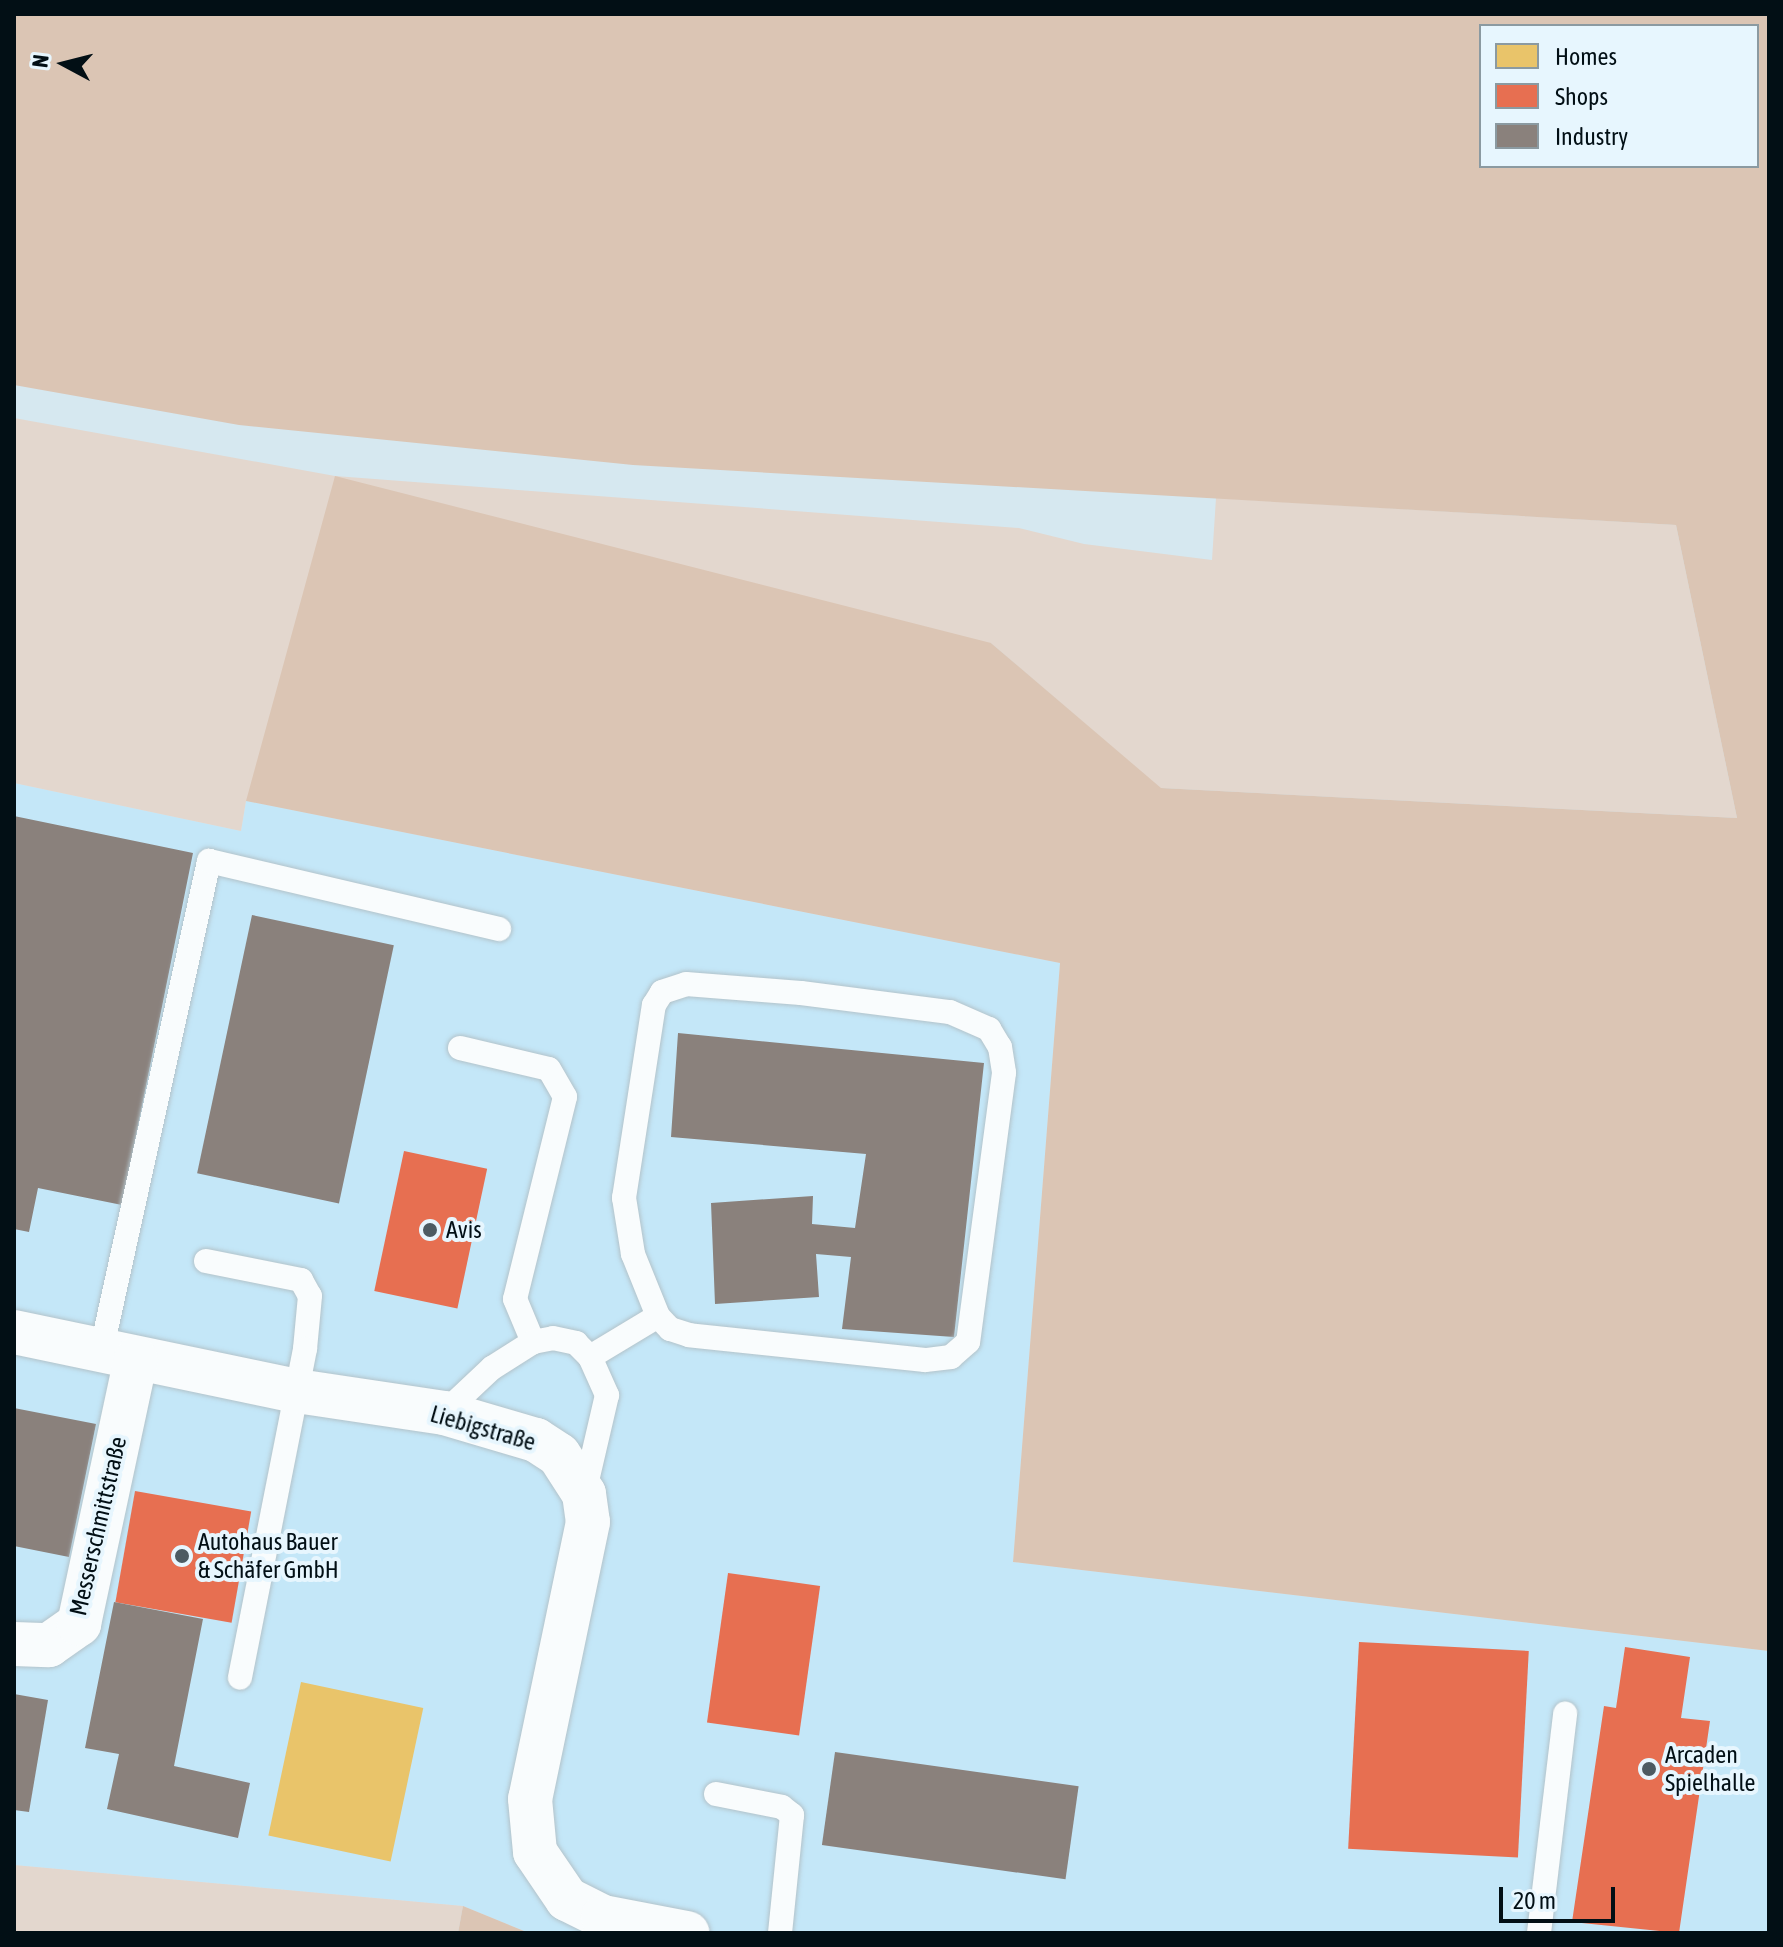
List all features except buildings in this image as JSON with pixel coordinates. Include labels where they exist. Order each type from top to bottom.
[{"type":"street","name":"Liebigstraße","points":[[14,1332],[297,1391],[444,1413],[536,1440],[559,1455],[584,1494]]},
{"type":"street","name":"Messerschmittstraße","points":[[14,1644],[49,1645],[79,1624],[118,1356]]},
{"type":"street","points":[[584,1494],[588,1522],[530,1799],[535,1852],[567,1899],[603,1917],[685,1933]]},
{"type":"lane","points":[[118,1356],[209,861],[499,929]]},
{"type":"lane","points":[[686,984],[801,993],[950,1012],[989,1029],[1000,1047],[1004,1073],[968,1342],[951,1357],[925,1360],[689,1335],[670,1329],[658,1316],[633,1254],[624,1198],[654,1005],[662,992],[686,984]]},
{"type":"lane","points":[[460,1048],[549,1069],[565,1097],[515,1299],[533,1342]]},
{"type":"lane","points":[[206,1261],[301,1280],[311,1309],[240,1678]]},
{"type":"lane","points":[[590,1357],[658,1316]]},
{"type":"lane","points":[[444,1413],[492,1368],[533,1342],[553,1338],[576,1343],[590,1357],[607,1395],[584,1494]]},
{"type":"lane","points":[[1539,1933],[1565,1714]]},
{"type":"lane","points":[[716,1794],[782,1807],[792,1815],[780,1933]]},
{"type":"shaded area","points":[[14,14],[1769,14],[1769,1651],[1013,1562],[1060,963],[246,801],[335,476],[991,643],[1161,788],[1737,818],[1676,525],[633,465],[239,425],[14,385]]},
{"type":"shaded area","points":[[14,418],[335,476],[1019,528],[1084,544],[1212,560],[1216,498],[1676,525],[1737,818],[1160,788],[991,643],[246,801],[241,831],[14,783]]},
{"type":"shaded area","points":[[14,783],[241,831],[246,801],[1060,963],[1013,1562],[1769,1651],[1769,1933],[529,1933],[463,1906],[14,1865]]},
{"type":"shaded area","points":[[14,1865],[463,1906],[458,1933],[14,1933]]},
{"type":"shaded area","points":[[463,1906],[529,1933],[458,1933]]},
{"type":"place","name":"Avis","points":[[430,1230]]},
{"type":"place","name":"Autohaus Bauer & Schäfer GmbH","points":[[182,1556]]},
{"type":"place","name":"Arcaden Spielhalle","points":[[1649,1769]]}]
